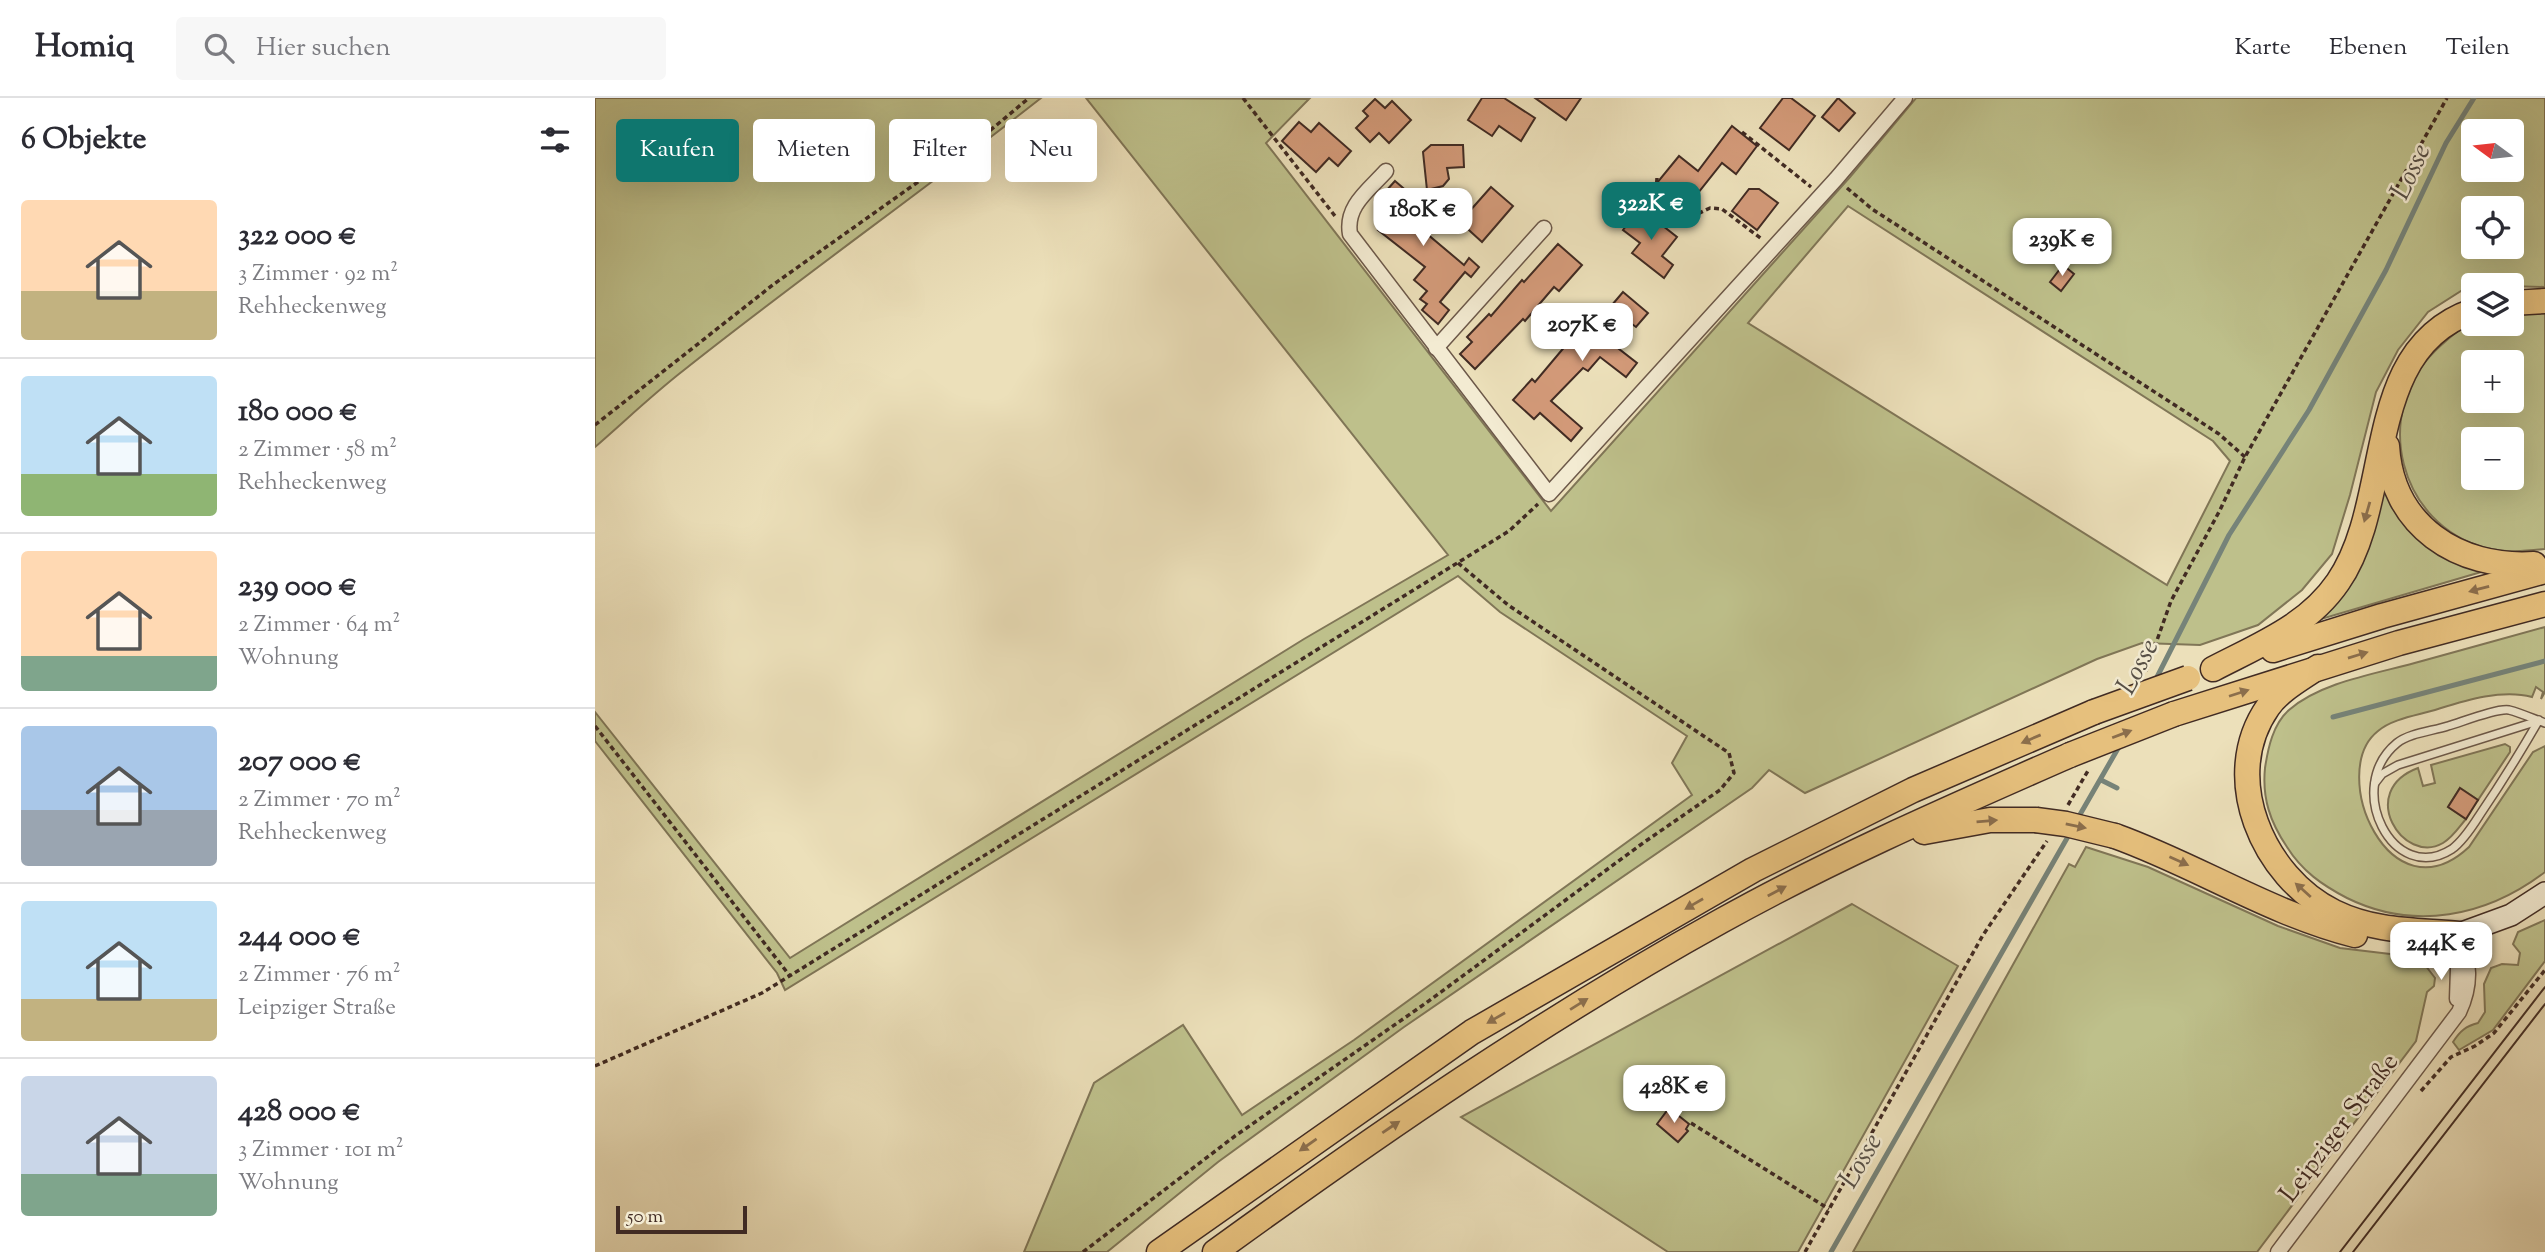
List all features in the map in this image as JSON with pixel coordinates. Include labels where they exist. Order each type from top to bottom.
[{"type":"highway","points":[[2524,302],[2545,301]]},
{"type":"highway","points":[[2213,669],[2293,627],[2322,602],[2338,582],[2363,528],[2396,388],[2418,351],[2448,324],[2461,317]]},
{"type":"highway","points":[[2387,422],[2387,457],[2395,484],[2410,511],[2430,534],[2451,549],[2478,560],[2503,564],[2545,564]]},
{"type":"highway","points":[[1159,1252],[1472,1032],[1753,870],[1821,835],[1913,790],[2094,712],[2213,669],[2382,616],[2545,571]]},
{"type":"highway","points":[[1215,1252],[1339,1162],[1554,1019],[1722,920],[1872,843],[2070,755],[2175,714],[2318,667],[2545,604]]},
{"type":"highway","points":[[2318,667],[2277,698],[2264,713],[2256,731],[2249,761],[2248,783],[2253,816],[2263,842],[2299,888],[2341,915],[2373,927],[2395,931],[2459,934]]},
{"type":"highway","points":[[1872,843],[1972,822],[2036,820],[2066,824],[2115,836],[2172,858],[2292,914],[2332,929],[2365,938],[2405,942],[2437,940],[2459,934]]},
{"type":"main road","points":[[2459,934],[2511,915],[2545,893]]},
{"type":"street","points":[[1386,171],[1352,209],[1347,220],[1350,234],[1549,494],[1836,179],[1905,98]]},
{"type":"street","points":[[1436,348],[1544,228]]},
{"type":"street","name":"Leipziger Straße","points":[[2278,1252],[2442,1036],[2465,999],[2470,974],[2467,953],[2459,934]]},
{"type":"lane","points":[[2507,710],[2542,722],[2467,832],[2453,848],[2436,856],[2425,857],[2413,855],[2393,843],[2381,824],[2374,802],[2373,785],[2377,769],[2386,754],[2399,741],[2507,710]]},
{"type":"lane","points":[[2373,785],[2382,774],[2398,765],[2542,722]]},
{"type":"path","points":[[595,425],[774,284],[987,133],[1029,98]]},
{"type":"path","points":[[1243,98],[1350,234]]},
{"type":"path","points":[[2153,656],[2171,601],[2245,457],[2447,98]]},
{"type":"path","points":[[1742,132],[1809,186]]},
{"type":"path","points":[[1657,178],[1656,194],[1664,205],[1674,206],[1691,217],[1710,208],[1722,209],[1754,232]]},
{"type":"path","points":[[1836,179],[1872,209],[2201,423],[2245,457]]},
{"type":"path","points":[[595,1066],[762,993],[1509,531],[1549,494]]},
{"type":"path","points":[[1083,1252],[1235,1136],[1426,1003],[1643,843],[1720,790],[1734,773],[1729,753],[1508,605],[1458,563]]},
{"type":"path","points":[[595,726],[790,976]]},
{"type":"path","points":[[1805,1252],[1983,935],[2040,853]]},
{"type":"path","points":[[2418,1095],[2451,1057],[2494,1033],[2545,970]]},
{"type":"path","points":[[1691,1123],[1829,1209]]},
{"type":"green space","points":[[595,98],[1041,98],[1014,119],[1005,119],[1005,126],[991,137],[991,119],[889,119],[889,182],[932,182],[728,335],[661,388],[595,447]]},
{"type":"green space","points":[[1086,98],[1309,99],[1266,143],[1551,511],[1850,177],[1916,98],[2545,98],[2545,287],[2524,286],[2524,273],[2461,273],[2461,291],[2428,312],[2398,350],[2376,392],[2332,554],[2302,590],[2258,625],[2200,645],[2142,643],[2097,659],[1805,793],[1769,770],[1752,788],[1404,1027],[1218,1162],[1107,1252],[1024,1252],[1094,1083],[1183,1025],[1242,1115],[1354,1040],[1692,795],[1672,763],[1687,736],[1500,612],[1458,576],[785,990],[777,973],[595,741],[595,712],[790,958],[1304,639],[1448,555]],"holes":[[[1848,206],[2213,441],[2230,461],[2167,585],[1748,323]]]},
{"type":"green space","points":[[2545,313],[2545,549],[2493,550],[2456,536],[2432,516],[2415,492],[2404,464],[2400,435],[2404,405],[2415,377],[2435,351],[2461,330],[2461,336],[2524,336],[2524,314]]},
{"type":"green space","points":[[2381,462],[2393,486],[2488,570],[2311,622],[2330,597]]},
{"type":"green space","points":[[2545,627],[2545,692],[2541,699],[2543,692],[2536,687],[2532,697],[2509,694],[2485,697],[2391,723],[2378,731],[2364,751],[2359,777],[2363,805],[2374,832],[2392,854],[2414,866],[2440,865],[2469,847],[2533,752],[2545,746],[2545,872],[2499,900],[2474,909],[2424,916],[2372,908],[2338,893],[2306,870],[2281,838],[2269,809],[2265,789],[2265,768],[2270,745],[2283,716],[2303,700],[2335,685]]},
{"type":"green space","points":[[2505,744],[2510,747],[2510,752],[2478,800],[2460,788],[2448,807],[2466,819],[2450,838],[2428,847],[2413,844],[2401,835],[2392,823],[2388,808],[2390,793],[2400,779],[2418,768],[2423,786],[2435,783],[2431,765]]},
{"type":"green space","points":[[2086,847],[2148,867],[2278,926],[2340,948],[2407,956],[2422,961],[2435,978],[2434,986],[2427,992],[2416,1041],[2257,1252],[1853,1252],[2069,864],[2075,867]]},
{"type":"green space","points":[[1852,904],[1958,966],[1798,1252],[1668,1252],[1461,1117]]},
{"type":"green space","points":[[2545,920],[2545,961],[2493,1030],[2459,1050],[2453,1042],[2467,1027],[2478,1023],[2485,1012],[2484,984],[2491,968],[2502,964],[2518,965],[2520,953],[2513,944],[2518,932]]},
{"type":"building","points":[[1482,98],[1504,98],[1535,118],[1521,141],[1499,126],[1492,136],[1468,120]]},
{"type":"building","points":[[1535,98],[1581,98],[1566,120]]},
{"type":"building","points":[[1783,98],[1791,98],[1815,116],[1789,150],[1760,128]]},
{"type":"building","points":[[1838,98],[1855,113],[1839,131],[1822,117]]},
{"type":"building","points":[[1375,99],[1385,108],[1392,101],[1411,120],[1389,143],[1379,133],[1370,142],[1356,128],[1368,116],[1363,111]]},
{"type":"building","points":[[1299,122],[1311,132],[1319,123],[1351,151],[1338,166],[1329,158],[1316,172],[1282,141]]},
{"type":"building","points":[[1732,126],[1757,146],[1736,174],[1722,163],[1686,208],[1656,184],[1679,156],[1698,171]]},
{"type":"building","points":[[1431,145],[1463,145],[1464,167],[1447,168],[1449,179],[1443,186],[1427,190],[1423,152]]},
{"type":"building","points":[[1395,181],[1438,218],[1426,233],[1464,265],[1469,258],[1479,267],[1471,277],[1465,272],[1440,302],[1449,310],[1438,324],[1422,310],[1427,304],[1420,299],[1427,291],[1414,280],[1425,267],[1378,230],[1392,214],[1377,201]]},
{"type":"building","points":[[1491,187],[1513,206],[1482,242],[1460,222]]},
{"type":"building","points":[[1749,189],[1759,189],[1778,203],[1757,230],[1732,211]]},
{"type":"building","points":[[1640,208],[1677,237],[1662,256],[1673,265],[1664,278],[1632,253],[1640,243],[1623,230]]},
{"type":"building","points":[[1558,244],[1582,265],[1559,291],[1554,287],[1525,321],[1523,319],[1475,369],[1460,354],[1472,342],[1467,337],[1489,314],[1491,316]]},
{"type":"building","points":[[2063,265],[2074,274],[2061,291],[2050,282]]},
{"type":"building","points":[[1623,292],[1648,313],[1636,327],[1632,324],[1614,345],[1637,363],[1626,377],[1600,357],[1588,371],[1583,368],[1551,401],[1582,428],[1571,441],[1540,413],[1534,419],[1513,400],[1532,379],[1535,382],[1577,332],[1584,338]]},
{"type":"building","points":[[2460,788],[2478,800],[2466,819],[2448,807]]},
{"type":"building","points":[[1669,1108],[1689,1124],[1686,1129],[1688,1131],[1678,1142],[1657,1124]]},
{"type":"waterway","name":"Losse","points":[[2155,681],[2229,535],[2309,410],[2386,270],[2446,143],[2474,98]]},
{"type":"waterway","points":[[2333,717],[2545,661]]},
{"type":"waterway","name":"Losse","points":[[2078,818],[2120,745]]},
{"type":"waterway","points":[[2101,780],[2117,788]]},
{"type":"waterway","name":"Losse","points":[[1831,1252],[2070,833]]},
{"type":"tram line","points":[[2340,1252],[2545,987]]},
{"type":"tram line","points":[[2353,1252],[2545,1004]]}]
